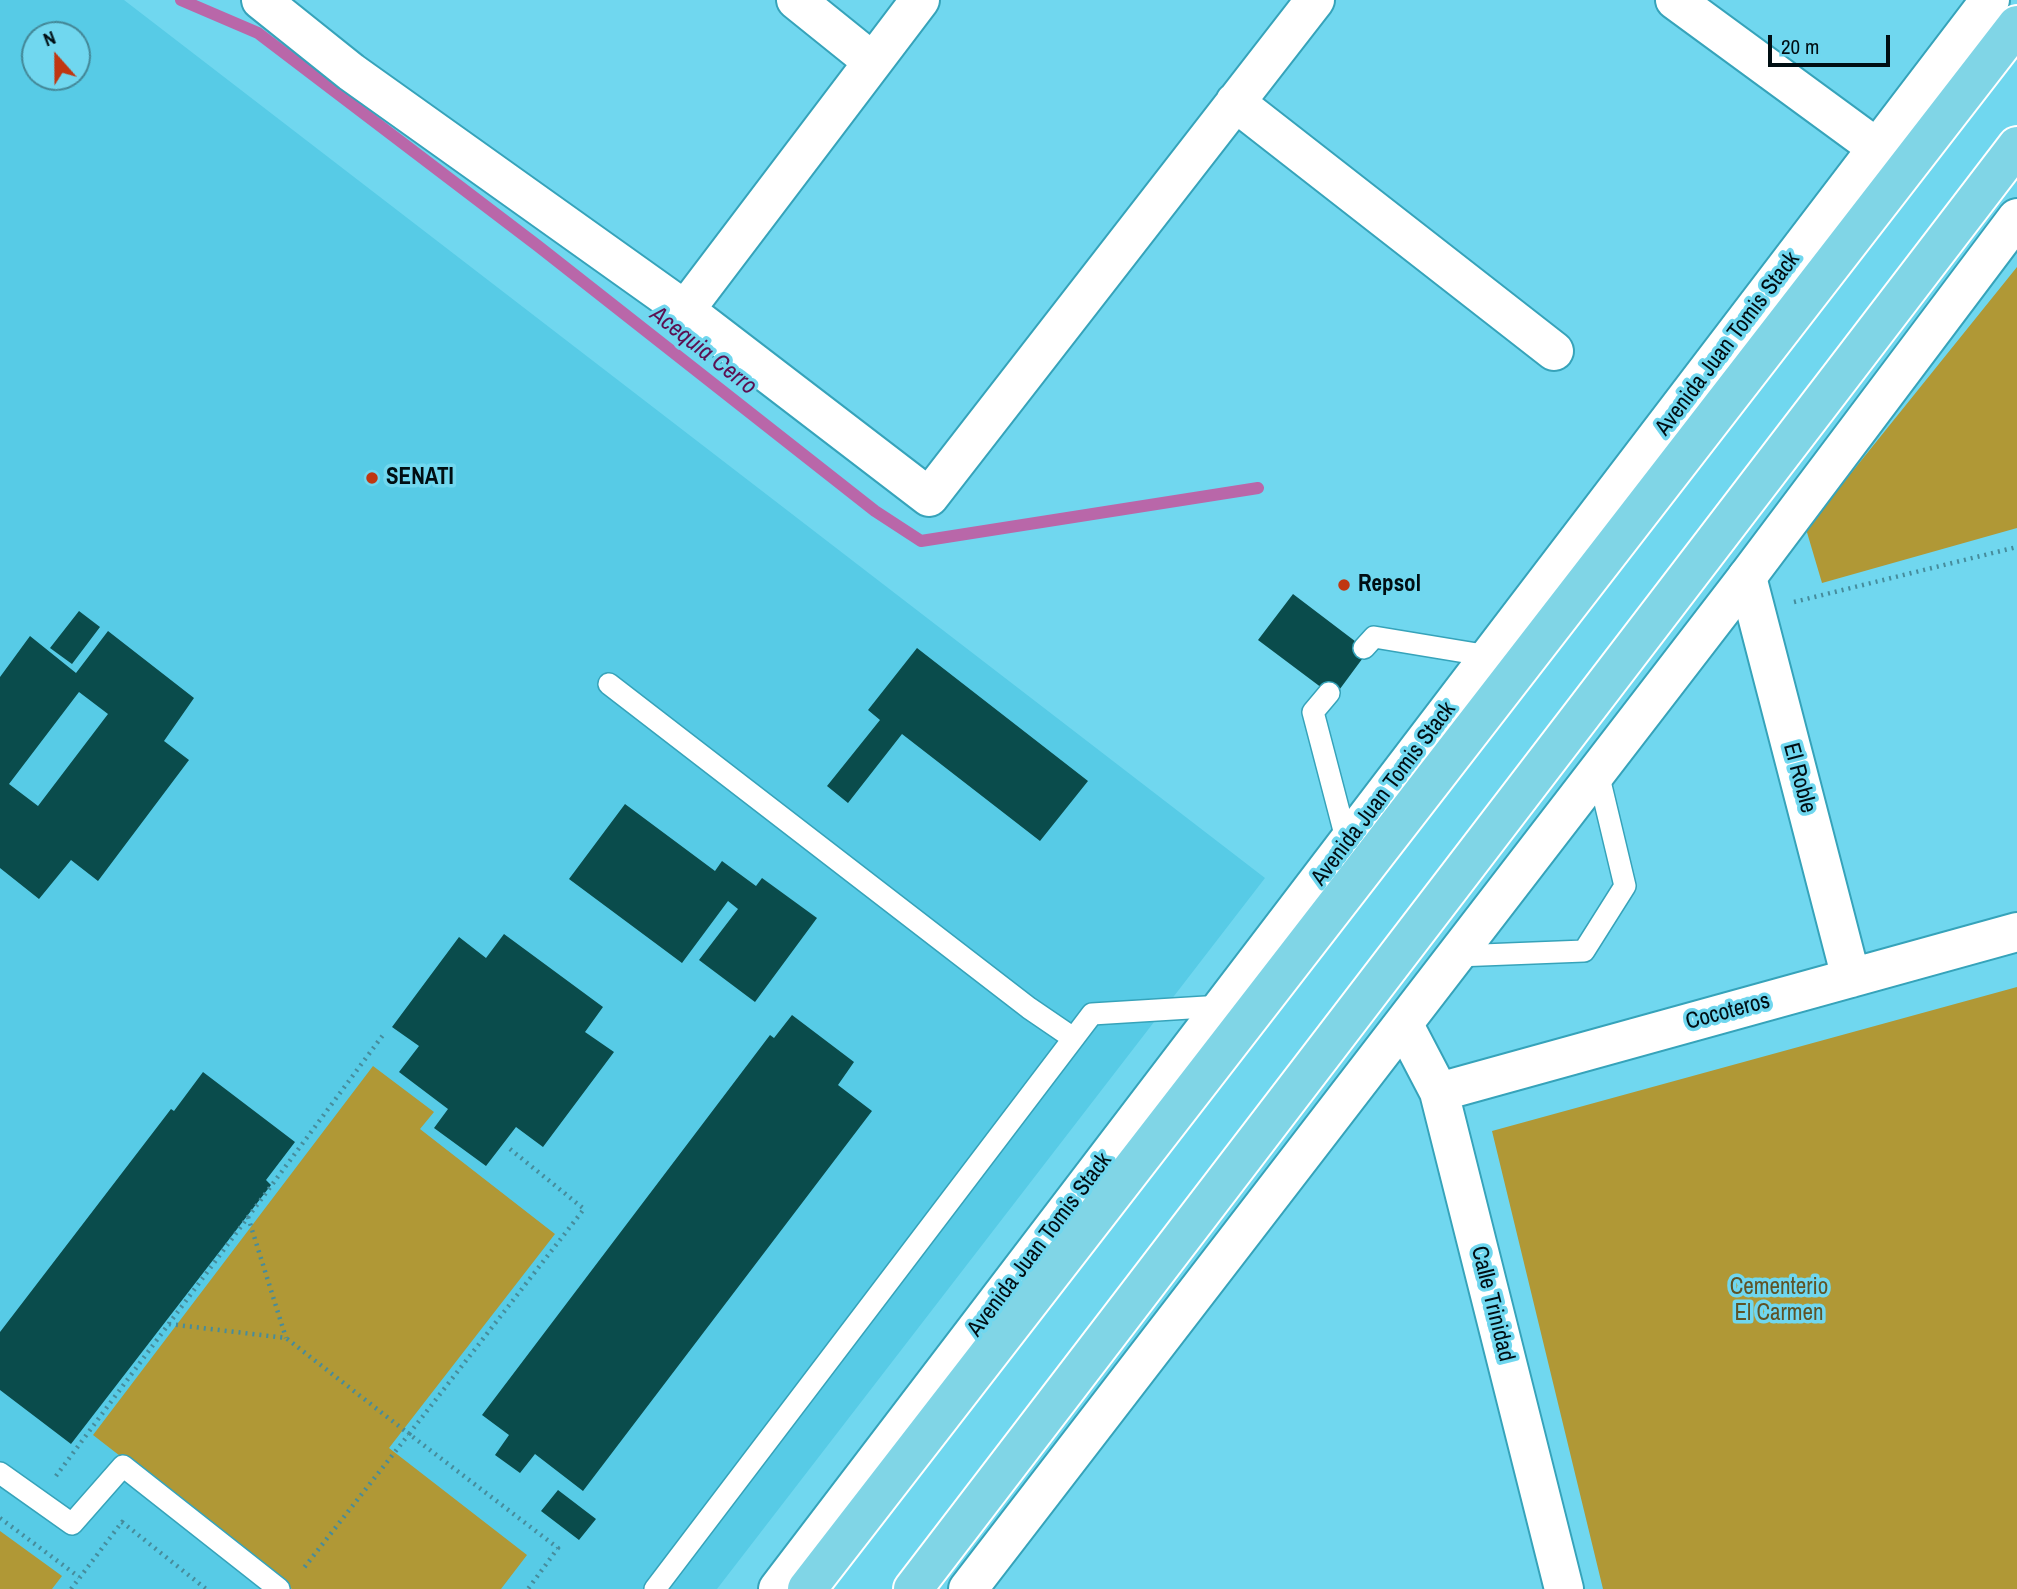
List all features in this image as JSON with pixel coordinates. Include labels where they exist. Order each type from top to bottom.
[{"type":"main road","name":"Avenida Juan Tomis Stack","points":[[807,1589],[2017,25]]},
{"type":"main road","points":[[913,1589],[2017,146]]},
{"type":"street","points":[[261,0],[351,72],[685,310],[929,497],[1315,0]]},
{"type":"street","points":[[304,0],[351,72]]},
{"type":"street","points":[[796,0],[873,62]]},
{"type":"street","points":[[685,310],[920,0]]},
{"type":"street","points":[[1675,0],[1877,148]]},
{"type":"street","name":"Avenida Juan Tomis Stack","points":[[778,1589],[1990,0]]},
{"type":"street","points":[[1235,102],[1553,351]]},
{"type":"street","points":[[968,1589],[1598,773],[1752,594],[2017,218]]},
{"type":"street","name":"El Roble","points":[[1752,594],[1851,978]]},
{"type":"street","name":"Cocoteros","points":[[1439,1093],[2017,932]]},
{"type":"street","name":"Calle Trinidad","points":[[1404,1026],[1439,1093],[1564,1589]]},
{"type":"lane","points":[[1364,649],[1374,637],[1489,656]]},
{"type":"lane","points":[[609,684],[1029,1008],[1073,1038]]},
{"type":"lane","points":[[1328,693],[1313,712],[1347,842]]},
{"type":"lane","points":[[1457,956],[1584,951],[1625,886],[1598,773]]},
{"type":"lane","points":[[654,1589],[1092,1014],[1222,1006]]},
{"type":"lane","points":[[0,1473],[72,1524],[123,1466],[287,1584]]},
{"type":"path","points":[[1752,594],[2017,547]]},
{"type":"path","points":[[39,1499],[383,1035]]},
{"type":"path","points":[[287,1584],[409,1434],[584,1209],[510,1149]]},
{"type":"path","points":[[248,1217],[286,1338]]},
{"type":"path","points":[[169,1324],[286,1338],[558,1548],[527,1589]]},
{"type":"path","points":[[0,1518],[79,1577]]},
{"type":"path","points":[[71,1589],[122,1522],[206,1589]]},
{"type":"shaded area","name":"SENATI","points":[[0,0],[124,0],[1265,878],[717,1589],[0,1589]]},
{"type":"green space","points":[[2017,267],[2017,528],[1822,583],[1806,529]]},
{"type":"green space","name":"Cementerio El Carmen","points":[[2017,987],[2017,1589],[1603,1589],[1492,1131]]},
{"type":"green space","points":[[373,1066],[434,1112],[420,1129],[555,1234],[389,1448],[527,1555],[501,1589],[292,1589],[93,1435]]},
{"type":"green space","points":[[0,1531],[62,1576],[52,1589],[0,1589]]},
{"type":"building","points":[[1293,594],[1368,651],[1334,697],[1258,640]]},
{"type":"building","points":[[79,611],[100,627],[72,664],[50,648]]},
{"type":"building","points":[[108,631],[194,698],[164,741],[189,760],[98,881],[71,860],[39,899],[0,868],[0,677],[30,636],[76,673]],"holes":[[[79,692],[108,714],[38,806],[9,784]]]},
{"type":"building","points":[[917,648],[1088,781],[1040,841],[902,734],[848,803],[827,786],[880,720],[868,710]]},
{"type":"building","points":[[625,804],[715,871],[722,861],[756,886],[762,878],[817,918],[755,1002],[699,960],[738,909],[728,901],[682,963],[569,879]]},
{"type":"building","points":[[504,934],[603,1007],[585,1032],[614,1052],[543,1147],[516,1127],[486,1166],[434,1128],[448,1109],[399,1072],[419,1046],[392,1027],[459,937],[486,958]]},
{"type":"building","points":[[792,1015],[854,1062],[838,1085],[872,1111],[583,1491],[535,1454],[520,1473],[495,1455],[509,1435],[482,1415],[770,1035],[774,1038]]},
{"type":"building","points":[[203,1072],[295,1142],[266,1180],[271,1185],[71,1444],[0,1390],[0,1332],[171,1109],[174,1111]]},
{"type":"building","points":[[558,1490],[596,1519],[579,1540],[541,1511]]},
{"type":"waterway","name":"Acequia Cerro","points":[[181,0],[258,33],[538,246],[875,511],[921,541],[1258,488]]},
{"type":"place","name":"SENATI","points":[[372,478]]},
{"type":"place","name":"Repsol","points":[[1344,585]]}]
